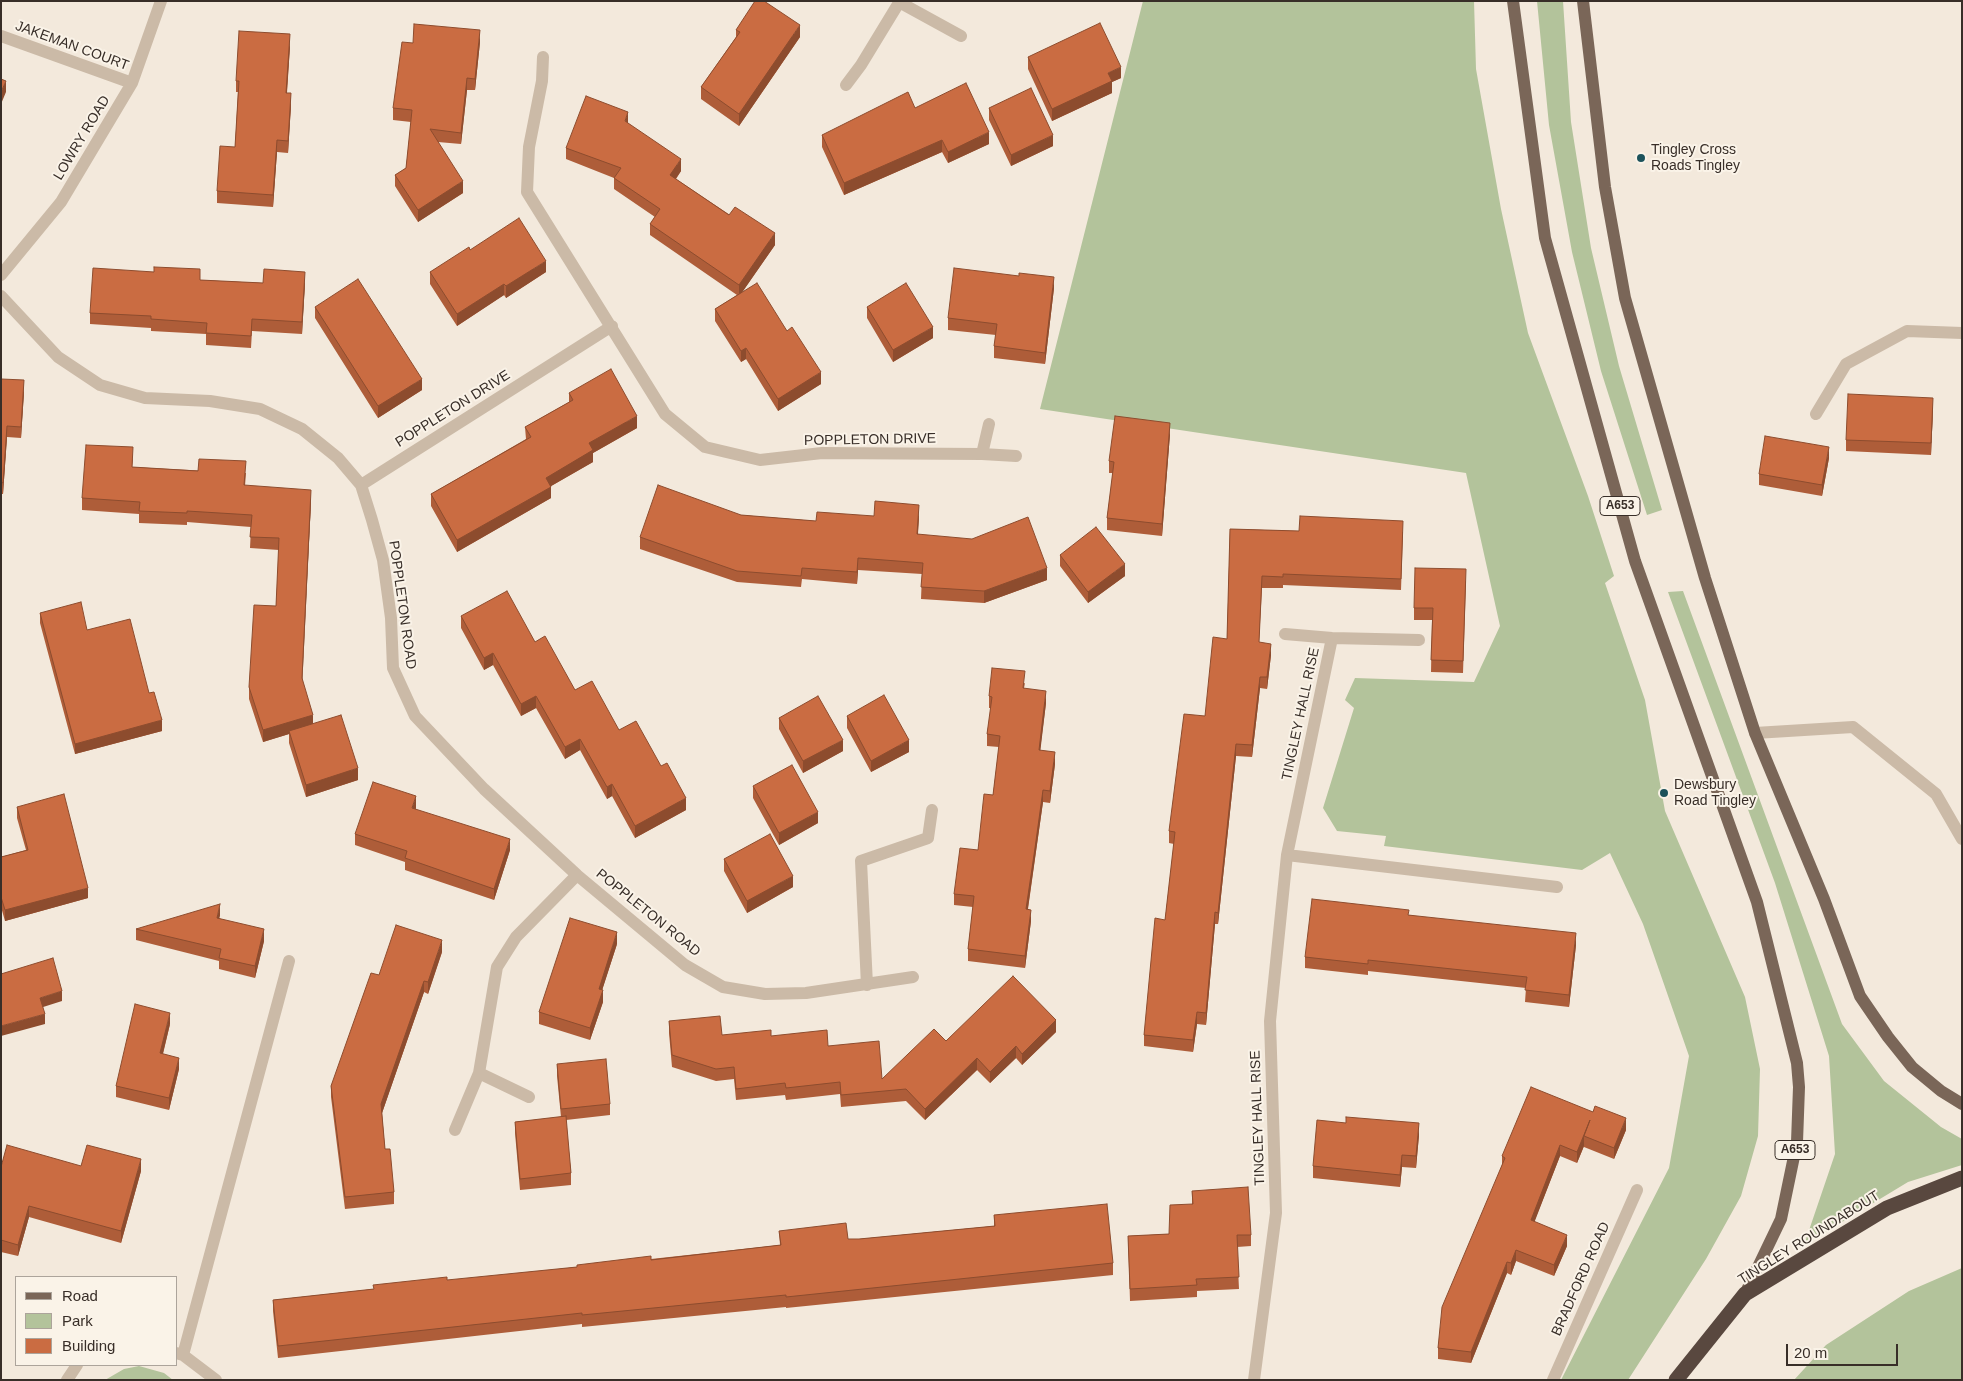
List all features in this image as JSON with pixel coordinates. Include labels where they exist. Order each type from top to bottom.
[{"type":"highway","name":"TINGLEY ROUNDABOUT","points":[[1676,1380],[1745,1294],[1887,1208],[1962,1178]]},
{"type":"main road","name":"A653","points":[[1513,1],[1546,238],[1635,561],[1757,902],[1797,1064],[1799,1088],[1797,1142],[1781,1219],[1745,1294]]},
{"type":"main road","points":[[1583,1],[1605,187],[1626,298],[1705,578],[1755,733],[1824,899],[1860,996],[1888,1037],[1912,1067],[1941,1091],[1962,1104]]},
{"type":"street","name":"LOWRY ROAD","points":[[1,275],[61,202],[132,83],[161,1]]},
{"type":"street","points":[[846,85],[861,66],[899,2],[962,36]]},
{"type":"street","name":"JAKEMAN COURT","points":[[1,36],[132,83]]},
{"type":"street","name":"POPPLETON DRIVE","points":[[542,57],[542,81],[529,147],[527,192],[665,414],[705,447],[760,460],[822,453],[1016,456]]},
{"type":"street","name":"POPPLETON ROAD","points":[[1,296],[58,357],[100,385],[144,398],[210,400],[260,409],[302,429],[338,458],[361,485],[382,560],[391,618],[393,668],[415,716],[484,789],[577,875],[685,965],[723,987],[765,994],[806,993],[913,977]]},
{"type":"street","name":"POPPLETON DRIVE","points":[[361,485],[612,326]]},
{"type":"street","points":[[1816,414],[1846,364],[1907,331],[1962,333]]},
{"type":"street","points":[[982,454],[990,424]]},
{"type":"street","name":"TINGLEY HALL RISE","points":[[1284,634],[1332,638],[1420,640]]},
{"type":"street","name":"TINGLEY HALL RISE","points":[[1254,1380],[1276,1213],[1270,1021],[1287,855],[1332,638]]},
{"type":"street","points":[[1755,733],[1853,727],[1936,794],[1962,839]]},
{"type":"street","points":[[868,985],[861,861],[928,838],[932,810]]},
{"type":"street","points":[[1287,855],[1557,887]]},
{"type":"street","points":[[455,1130],[479,1073],[496,967],[516,937],[577,875]]},
{"type":"street","points":[[216,1380],[179,1354],[290,961]]},
{"type":"street","points":[[479,1073],[528,1097]]},
{"type":"street","name":"BRADFORD ROAD","points":[[1553,1380],[1637,1190]]},
{"type":"street","points":[[67,1380],[76,1366]]},
{"type":"green space","points":[[1143,1],[1474,1],[1476,69],[1501,209],[1528,333],[1588,496],[1614,576],[1605,583],[1645,700],[1665,811],[1745,997],[1760,1069],[1758,1136],[1741,1196],[1706,1259],[1628,1380],[1561,1380],[1669,1168],[1689,1056],[1643,924],[1610,853],[1582,870],[1384,846],[1386,836],[1337,831],[1323,808],[1354,708],[1345,700],[1355,678],[1474,682],[1500,626],[1466,473],[1040,409]]},
{"type":"green space","points":[[1537,1],[1563,1],[1571,122],[1591,248],[1619,366],[1662,510],[1647,515],[1601,371],[1572,252],[1549,125]]},
{"type":"green space","points":[[1683,591],[1842,1024],[1884,1081],[1941,1127],[1962,1139],[1962,1165],[1908,1182],[1804,1245],[1835,1154],[1829,1056],[1775,883],[1668,592]]},
{"type":"green space","points":[[1962,1268],[1962,1380],[1794,1380],[1826,1345],[1909,1291]]},
{"type":"green space","points":[[139,1366],[164,1373],[173,1380],[105,1380],[124,1369]]},
{"type":"building","points":[[755,1],[764,1],[800,25],[739,114],[701,87],[740,32],[736,30]]},
{"type":"building","points":[[1100,23],[1121,67],[1108,73],[1112,81],[1052,109],[1028,57]]},
{"type":"building","points":[[414,24],[480,30],[475,79],[467,78],[461,133],[430,129],[463,181],[418,210],[395,175],[406,168],[412,110],[393,108],[402,42],[413,43]]},
{"type":"building","points":[[239,31],[290,34],[286,93],[291,93],[288,141],[277,140],[273,195],[217,191],[220,146],[235,147],[239,81],[236,81]]},
{"type":"building","points":[[1,79],[6,81],[1,92]]},
{"type":"building","points":[[966,83],[989,132],[948,152],[942,140],[844,183],[822,135],[908,92],[915,108]]},
{"type":"building","points":[[1031,88],[1053,135],[1011,155],[989,108]]},
{"type":"building","points":[[586,96],[628,112],[625,121],[681,159],[670,175],[729,215],[735,207],[775,233],[739,285],[650,224],[660,209],[614,178],[621,168],[566,148]]},
{"type":"building","points":[[519,218],[546,261],[506,286],[504,284],[457,314],[430,272],[469,247],[470,250]]},
{"type":"building","points":[[154,267],[200,269],[200,280],[263,283],[264,269],[305,272],[302,322],[252,319],[251,336],[206,333],[207,323],[151,319],[151,316],[90,313],[93,268],[154,272]]},
{"type":"building","points":[[954,268],[1019,276],[1019,273],[1054,277],[1045,353],[994,346],[997,324],[948,318]]},
{"type":"building","points":[[358,279],[422,379],[378,406],[315,307]]},
{"type":"building","points":[[757,283],[787,331],[792,327],[821,372],[778,399],[746,348],[741,351],[715,309]]},
{"type":"building","points":[[906,283],[933,327],[893,350],[867,307]]},
{"type":"building","points":[[611,369],[637,416],[589,443],[593,450],[546,478],[551,487],[457,540],[431,494],[531,437],[525,427],[573,400],[569,393]]},
{"type":"building","points":[[1,379],[24,380],[21,427],[7,426],[3,483],[1,482]]},
{"type":"building","points":[[1848,394],[1933,398],[1931,443],[1846,440]]},
{"type":"building","points":[[1115,416],[1170,423],[1162,524],[1107,518],[1114,462],[1109,461]]},
{"type":"building","points":[[1765,436],[1829,447],[1822,485],[1759,474]]},
{"type":"building","points":[[86,445],[133,447],[132,467],[198,471],[199,459],[246,461],[244,485],[311,490],[302,678],[313,715],[263,730],[249,687],[254,605],[276,606],[279,538],[250,537],[252,515],[187,511],[187,513],[139,511],[140,502],[82,498]]},
{"type":"building","points":[[658,485],[741,515],[816,521],[817,512],[874,516],[875,501],[919,505],[917,534],[972,539],[1028,517],[1047,568],[984,591],[921,587],[923,563],[858,558],[857,572],[802,568],[801,576],[737,571],[640,537]]},
{"type":"building","points":[[1300,516],[1403,521],[1401,579],[1283,574],[1283,577],[1262,576],[1259,642],[1271,644],[1267,677],[1260,677],[1252,745],[1236,744],[1218,913],[1215,912],[1206,1013],[1197,1012],[1193,1040],[1144,1035],[1155,918],[1165,920],[1175,832],[1169,831],[1184,714],[1205,716],[1213,637],[1227,639],[1230,529],[1299,531]]},
{"type":"building","points":[[1096,527],[1125,564],[1088,592],[1060,555]]},
{"type":"building","points":[[1415,568],[1466,569],[1463,661],[1431,660],[1433,608],[1414,608]]},
{"type":"building","points":[[507,591],[535,642],[545,636],[575,690],[592,681],[619,730],[636,721],[661,766],[667,763],[686,798],[635,826],[612,784],[607,787],[580,739],[565,747],[536,696],[521,704],[493,653],[484,658],[461,616]]},
{"type":"building","points":[[81,602],[87,630],[130,619],[149,693],[154,692],[162,720],[75,744],[40,613]]},
{"type":"building","points":[[992,668],[1025,671],[1023,688],[1046,691],[1039,750],[1055,752],[1050,791],[1043,790],[1026,909],[1031,910],[1025,956],[968,949],[974,896],[954,894],[960,848],[978,850],[984,794],[993,795],[1000,736],[987,734],[992,697],[989,696]]},
{"type":"building","points":[[884,695],[909,740],[871,761],[847,716]]},
{"type":"building","points":[[818,696],[843,740],[803,761],[779,718]]},
{"type":"building","points":[[341,715],[358,768],[306,785],[289,731]]},
{"type":"building","points":[[792,765],[818,812],[779,833],[753,786]]},
{"type":"building","points":[[373,782],[416,796],[412,808],[510,839],[494,889],[405,858],[407,851],[355,834]]},
{"type":"building","points":[[64,794],[88,888],[5,910],[1,897],[1,857],[28,850],[17,807]]},
{"type":"building","points":[[770,834],[793,876],[747,901],[724,859]]},
{"type":"building","points":[[1312,899],[1409,910],[1408,915],[1576,933],[1569,995],[1525,990],[1527,977],[1368,960],[1368,964],[1305,957]]},
{"type":"building","points":[[220,904],[217,918],[264,929],[255,966],[219,958],[221,949],[136,929]]},
{"type":"building","points":[[570,918],[617,932],[599,989],[603,990],[590,1028],[539,1012]]},
{"type":"building","points":[[396,925],[442,940],[428,982],[424,981],[381,1104],[385,1149],[390,1149],[394,1192],[345,1197],[331,1086],[371,973],[379,975]]},
{"type":"building","points":[[53,958],[62,991],[40,998],[45,1014],[1,1026],[1,974]]},
{"type":"building","points":[[1013,976],[1056,1020],[1022,1054],[1016,1046],[990,1072],[977,1058],[925,1109],[906,1089],[841,1095],[840,1082],[786,1088],[785,1083],[736,1089],[734,1067],[716,1069],[672,1055],[669,1021],[720,1016],[722,1035],[771,1030],[771,1036],[827,1030],[828,1046],[879,1041],[882,1079],[934,1029],[946,1041]]},
{"type":"building","points":[[135,1004],[170,1013],[160,1053],[179,1058],[169,1098],[116,1086]]},
{"type":"building","points":[[606,1059],[610,1104],[561,1109],[557,1064]]},
{"type":"building","points":[[1531,1087],[1593,1112],[1595,1106],[1626,1118],[1614,1148],[1584,1136],[1590,1120],[1577,1152],[1560,1145],[1531,1220],[1567,1235],[1554,1265],[1516,1250],[1511,1263],[1507,1262],[1471,1352],[1438,1348],[1442,1307],[1505,1158],[1502,1156]]},
{"type":"building","points":[[566,1116],[571,1173],[520,1179],[515,1122]]},
{"type":"building","points":[[1346,1117],[1419,1123],[1416,1156],[1402,1155],[1400,1175],[1313,1166],[1317,1120],[1346,1123]]},
{"type":"building","points":[[7,1145],[81,1166],[87,1145],[141,1159],[121,1231],[29,1206],[18,1245],[1,1240],[1,1167]]},
{"type":"building","points":[[1248,1187],[1251,1235],[1237,1235],[1239,1277],[1196,1279],[1197,1285],[1130,1289],[1128,1236],[1169,1234],[1170,1205],[1193,1204],[1192,1191]]},
{"type":"building","points":[[1107,1204],[1113,1263],[786,1297],[786,1295],[582,1315],[582,1313],[278,1346],[273,1300],[374,1289],[373,1285],[447,1277],[447,1280],[577,1267],[577,1265],[651,1256],[651,1260],[781,1245],[779,1231],[846,1223],[848,1239],[859,1239],[995,1226],[994,1215]]},
{"type":"place","name":"Tingley Cross Roads Tingley","points":[[1641,158]]},
{"type":"place","name":"Dewsbury Road Tingley","points":[[1664,793]]}]
